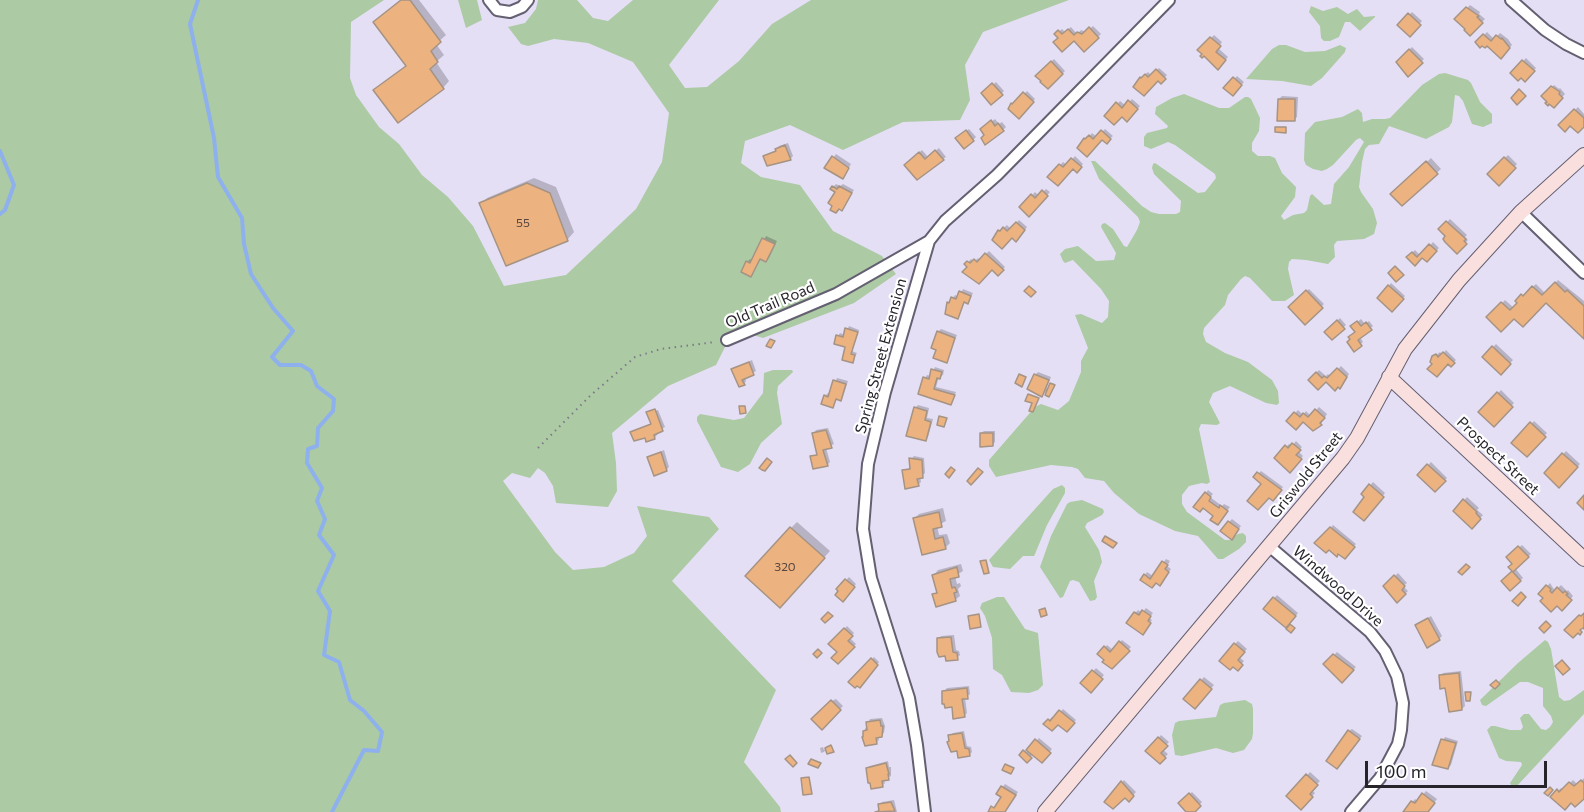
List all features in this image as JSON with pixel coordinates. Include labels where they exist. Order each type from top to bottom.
[{"type":"main road","name":"Griswold Street","points":[[1045,812],[1350,448],[1410,341],[1432,312],[1480,255],[1521,212],[1584,155]]},
{"type":"main road","name":"Prospect Street","points":[[1389,377],[1584,559]]},
{"type":"street","points":[[489,0],[497,10],[510,12],[522,7],[528,0]]},
{"type":"street","name":"Spring Street Extension","points":[[925,812],[909,698],[871,578],[863,529],[868,464],[885,392],[929,241],[945,221],[997,175],[1169,0]]},
{"type":"street","points":[[1511,0],[1545,30],[1566,44],[1584,52]]},
{"type":"street","points":[[1521,212],[1584,273]]},
{"type":"street","name":"Old Trail Road","points":[[727,340],[836,294],[929,241]]},
{"type":"street","name":"Windwood Drive","points":[[1269,546],[1370,632],[1385,651],[1397,676],[1403,703],[1398,744],[1380,778],[1351,812]]},
{"type":"path","name":"Old Trail Road","points":[[538,448],[591,395],[635,357],[661,348],[727,340]]},
{"type":"green space","points":[[0,0],[384,0],[351,22],[350,78],[356,95],[379,127],[399,144],[422,175],[448,197],[473,226],[504,286],[566,275],[636,209],[662,162],[669,113],[633,62],[588,43],[554,39],[528,46],[521,44],[508,27],[525,23],[536,9],[538,0],[577,0],[593,18],[608,21],[633,0],[719,0],[669,65],[685,88],[707,87],[739,61],[772,24],[811,0],[1069,0],[983,32],[965,65],[970,100],[960,120],[903,122],[843,150],[790,125],[745,141],[741,163],[761,177],[800,185],[833,231],[882,256],[896,274],[854,303],[763,338],[734,329],[716,365],[668,386],[612,433],[617,491],[608,507],[556,503],[553,486],[545,473],[538,468],[530,478],[512,473],[503,481],[555,552],[573,570],[604,567],[634,553],[647,536],[637,506],[709,517],[719,529],[672,581],[776,690],[744,762],[780,807],[781,812],[0,812]]},
{"type":"green space","points":[[458,0],[477,0],[482,20],[466,28]]},
{"type":"green space","points":[[1311,6],[1323,11],[1337,7],[1348,14],[1357,9],[1364,17],[1375,17],[1360,31],[1350,22],[1345,22],[1339,37],[1324,41],[1321,38],[1320,26],[1309,12]]},
{"type":"green space","points":[[1279,45],[1286,45],[1305,52],[1325,51],[1340,45],[1346,48],[1322,78],[1311,86],[1282,81],[1246,79],[1272,49]]},
{"type":"green space","points":[[1445,73],[1471,83],[1480,102],[1492,114],[1492,123],[1483,127],[1472,124],[1463,101],[1455,95],[1452,122],[1449,127],[1426,139],[1389,126],[1379,144],[1369,145],[1365,149],[1362,162],[1359,187],[1373,209],[1377,223],[1374,234],[1364,239],[1337,241],[1334,245],[1335,257],[1328,264],[1292,259],[1288,269],[1294,295],[1285,301],[1272,301],[1250,278],[1245,276],[1228,295],[1225,305],[1204,328],[1203,334],[1206,342],[1248,362],[1272,380],[1278,391],[1279,403],[1277,405],[1266,403],[1230,386],[1213,393],[1209,402],[1220,423],[1217,425],[1201,424],[1199,429],[1210,482],[1189,486],[1182,495],[1182,504],[1187,512],[1225,540],[1243,533],[1246,536],[1246,542],[1239,549],[1223,559],[1218,559],[1198,536],[1175,531],[1139,514],[1114,493],[1104,481],[1085,478],[1078,469],[1072,467],[1051,465],[996,477],[989,466],[989,460],[1035,407],[1041,404],[1058,410],[1069,401],[1081,372],[1081,361],[1088,348],[1075,315],[1081,314],[1102,323],[1108,317],[1109,301],[1101,289],[1073,260],[1065,263],[1060,254],[1065,249],[1078,246],[1096,261],[1114,260],[1116,253],[1101,227],[1102,224],[1105,223],[1113,229],[1127,247],[1140,222],[1138,217],[1099,179],[1091,161],[1095,161],[1151,212],[1176,214],[1180,212],[1181,201],[1154,174],[1153,164],[1155,163],[1198,193],[1205,192],[1216,178],[1215,174],[1175,145],[1168,142],[1151,149],[1144,146],[1144,137],[1147,133],[1168,126],[1155,114],[1156,107],[1184,94],[1219,108],[1229,108],[1248,97],[1260,118],[1259,131],[1252,143],[1252,151],[1258,156],[1275,158],[1282,173],[1296,187],[1295,197],[1281,216],[1284,220],[1304,213],[1312,194],[1324,205],[1331,204],[1334,184],[1349,167],[1364,142],[1360,138],[1356,140],[1327,169],[1322,171],[1313,169],[1306,165],[1304,160],[1305,133],[1315,122],[1342,117],[1358,109],[1362,113],[1363,122],[1390,118],[1422,85],[1439,74]]},
{"type":"green space","points":[[773,370],[792,370],[793,372],[778,386],[782,424],[761,443],[750,464],[738,472],[721,467],[697,417],[700,414],[734,420],[744,418],[763,393],[764,373]]},
{"type":"green space","points":[[1062,485],[1065,493],[1047,525],[1034,556],[1023,556],[1010,569],[993,567],[989,560],[1053,489]]},
{"type":"green space","points":[[1082,500],[1103,509],[1104,512],[1087,523],[1085,527],[1099,550],[1102,562],[1094,581],[1097,597],[1090,601],[1079,582],[1073,580],[1070,581],[1063,597],[1060,598],[1040,567],[1051,536],[1067,504]]},
{"type":"green space","points":[[997,597],[1004,597],[1025,629],[1038,633],[1043,685],[1038,690],[1029,693],[1011,692],[1002,675],[993,669],[992,638],[980,608],[982,603]]},
{"type":"green space","points":[[1545,640],[1551,649],[1559,697],[1564,701],[1570,700],[1584,690],[1584,714],[1513,788],[1510,783],[1522,765],[1521,762],[1499,758],[1487,730],[1495,726],[1521,730],[1523,727],[1520,718],[1524,714],[1529,714],[1541,729],[1546,730],[1550,727],[1553,722],[1543,706],[1543,688],[1528,682],[1520,682],[1486,706],[1482,705],[1480,700]]},
{"type":"green space","points":[[1245,700],[1252,704],[1253,733],[1252,739],[1244,750],[1233,753],[1216,748],[1182,756],[1175,755],[1172,735],[1175,723],[1216,717],[1220,705]]},
{"type":"building","points":[[401,0],[410,0],[441,42],[431,51],[438,62],[430,69],[444,89],[398,123],[373,90],[406,66],[373,22]]},
{"type":"building","points":[[1466,7],[1479,16],[1477,17],[1483,23],[1470,36],[1454,19]]},
{"type":"building","points":[[1408,13],[1421,25],[1410,37],[1397,25]]},
{"type":"building","points":[[1089,27],[1099,38],[1084,52],[1074,41],[1062,52],[1053,42],[1058,38],[1054,34],[1058,30],[1062,34],[1068,29],[1074,35],[1077,32],[1082,34]]},
{"type":"building","points":[[1483,34],[1491,41],[1496,35],[1502,38],[1510,48],[1501,59],[1487,46],[1480,48],[1475,42]]},
{"type":"building","points":[[1210,37],[1221,46],[1216,52],[1226,60],[1218,70],[1204,56],[1202,58],[1200,56],[1202,54],[1197,50]]},
{"type":"building","points":[[1409,49],[1423,63],[1408,77],[1396,62]]},
{"type":"building","points":[[1522,60],[1535,71],[1525,82],[1521,78],[1518,81],[1510,73]]},
{"type":"building","points":[[1051,61],[1063,74],[1048,89],[1035,76]]},
{"type":"building","points":[[1156,69],[1166,79],[1161,84],[1158,81],[1144,96],[1133,87],[1140,77],[1145,74],[1148,77]]},
{"type":"building","points":[[1233,77],[1242,85],[1233,96],[1223,88]]},
{"type":"building","points":[[992,83],[1003,95],[991,105],[981,93]]},
{"type":"building","points":[[1551,86],[1560,92],[1563,98],[1554,108],[1549,104],[1548,106],[1541,96]]},
{"type":"building","points":[[1519,89],[1526,96],[1517,105],[1511,98]]},
{"type":"building","points":[[1023,92],[1034,102],[1019,119],[1008,109]]},
{"type":"building","points":[[1278,99],[1295,99],[1295,121],[1277,121]]},
{"type":"building","points":[[1128,100],[1138,109],[1127,122],[1122,117],[1114,125],[1104,116],[1116,102],[1122,108]]},
{"type":"building","points":[[1574,109],[1584,118],[1584,127],[1578,133],[1570,126],[1565,132],[1558,125]]},
{"type":"building","points":[[991,120],[995,126],[998,123],[1004,131],[985,145],[981,138],[984,135],[980,129]]},
{"type":"building","points":[[1275,127],[1286,127],[1286,133],[1275,132]]},
{"type":"building","points":[[966,130],[974,141],[964,149],[955,138]]},
{"type":"building","points":[[1101,130],[1111,139],[1107,144],[1102,140],[1087,157],[1077,148],[1084,138],[1089,135],[1093,139]]},
{"type":"building","points":[[785,145],[791,160],[767,166],[763,156]]},
{"type":"building","points":[[935,150],[944,160],[917,180],[904,165],[919,152],[925,159]]},
{"type":"building","points":[[832,156],[849,168],[843,179],[824,168]]},
{"type":"building","points":[[1504,157],[1516,168],[1499,186],[1487,174]]},
{"type":"building","points":[[1071,158],[1082,167],[1077,173],[1073,169],[1058,186],[1047,177],[1059,164],[1063,167]]},
{"type":"building","points":[[1426,161],[1438,174],[1402,206],[1390,194]]},
{"type":"building","points":[[527,183],[550,193],[568,241],[506,266],[479,203]]},
{"type":"building","points":[[832,186],[837,189],[839,186],[852,193],[842,211],[839,209],[836,213],[830,210],[832,206],[828,203],[835,192],[830,189]]},
{"type":"building","points":[[1042,190],[1048,196],[1029,217],[1019,207],[1031,194],[1035,198]]},
{"type":"building","points":[[1446,221],[1466,239],[1464,241],[1467,244],[1457,254],[1445,242],[1443,239],[1445,236],[1438,229]]},
{"type":"building","points":[[1016,222],[1025,230],[1016,242],[1012,238],[1002,249],[992,240],[998,230],[1000,231],[1003,227],[1007,231]]},
{"type":"building","points":[[762,238],[775,244],[766,262],[760,259],[751,277],[741,272],[746,261],[750,263]]},
{"type":"building","points":[[1429,244],[1437,251],[1427,262],[1422,258],[1415,266],[1406,257],[1412,252],[1417,257]]},
{"type":"building","points":[[985,253],[1004,270],[998,276],[992,270],[979,284],[962,272],[967,267],[964,264],[967,261],[970,263],[974,259],[977,262]]},
{"type":"building","points":[[1395,266],[1404,275],[1396,282],[1388,273]]},
{"type":"building","points":[[1555,282],[1584,306],[1584,339],[1546,303],[1523,327],[1514,319],[1501,332],[1486,317],[1501,302],[1510,310],[1517,303],[1515,301],[1521,294],[1523,296],[1532,286],[1542,295]]},
{"type":"building","points":[[1388,285],[1404,299],[1392,312],[1377,298]]},
{"type":"building","points":[[1029,286],[1036,292],[1031,297],[1024,291]]},
{"type":"building","points":[[1306,290],[1323,308],[1305,325],[1288,307]]},
{"type":"building","points":[[959,291],[971,296],[968,304],[964,302],[958,319],[945,314],[947,302],[949,303],[951,297],[956,299]]},
{"type":"building","points":[[1337,320],[1345,329],[1332,340],[1324,332]]},
{"type":"building","points":[[1357,321],[1361,326],[1366,322],[1372,330],[1358,340],[1362,346],[1354,352],[1347,342],[1350,339],[1348,337],[1355,332],[1350,326]]},
{"type":"building","points":[[845,328],[858,332],[851,354],[855,355],[853,363],[842,360],[845,347],[834,344],[836,335],[843,337]]},
{"type":"building","points":[[937,331],[955,338],[947,363],[933,358],[936,350],[931,348]]},
{"type":"building","points":[[770,339],[775,341],[771,348],[766,346]]},
{"type":"building","points":[[1492,346],[1511,364],[1501,375],[1482,357]]},
{"type":"building","points":[[1443,352],[1455,363],[1451,367],[1448,364],[1437,377],[1427,369],[1432,364],[1430,362],[1432,356],[1436,354],[1438,357]]},
{"type":"building","points":[[749,362],[754,375],[742,380],[745,385],[739,387],[731,369]]},
{"type":"building","points":[[1337,368],[1347,377],[1340,389],[1338,387],[1335,391],[1326,382],[1318,390],[1308,380],[1316,372],[1322,378],[1324,376],[1327,378]]},
{"type":"building","points":[[931,369],[942,372],[940,379],[937,378],[934,389],[955,395],[951,405],[918,394],[923,377],[929,379]]},
{"type":"building","points":[[1019,374],[1026,377],[1022,387],[1015,383]]},
{"type":"building","points":[[1034,374],[1049,380],[1042,397],[1027,389]]},
{"type":"building","points":[[833,380],[846,384],[841,401],[836,399],[833,408],[821,404],[824,395],[828,397]]},
{"type":"building","points":[[1050,383],[1055,385],[1049,397],[1045,395]]},
{"type":"building","points":[[1497,392],[1513,407],[1494,427],[1478,412]]},
{"type":"building","points":[[1028,394],[1039,398],[1033,412],[1029,411],[1032,403],[1025,401]]},
{"type":"building","points":[[739,406],[745,406],[746,413],[740,414]]},
{"type":"building","points":[[914,407],[927,411],[925,420],[931,422],[926,441],[906,436]]},
{"type":"building","points":[[655,409],[663,431],[654,435],[655,439],[646,442],[645,438],[634,441],[630,432],[651,424],[646,412]]},
{"type":"building","points":[[1315,409],[1325,418],[1320,423],[1322,425],[1313,431],[1303,422],[1296,430],[1286,421],[1294,412],[1300,417],[1303,413],[1308,417]]},
{"type":"building","points":[[939,416],[947,418],[944,427],[937,425]]},
{"type":"building","points":[[1530,422],[1546,437],[1527,457],[1511,443]]},
{"type":"building","points":[[826,430],[832,448],[823,450],[828,466],[813,469],[810,456],[817,455],[812,433]]},
{"type":"building","points":[[980,433],[993,433],[993,446],[980,447]]},
{"type":"building","points":[[1292,443],[1301,450],[1296,455],[1302,459],[1290,473],[1274,458],[1285,445],[1288,448]]},
{"type":"building","points":[[661,452],[667,471],[654,476],[647,457]]},
{"type":"building","points":[[1562,453],[1578,467],[1559,488],[1544,473]]},
{"type":"building","points":[[767,458],[772,462],[765,471],[759,468]]},
{"type":"building","points":[[909,458],[922,460],[923,478],[917,479],[919,486],[905,489],[902,470],[910,469]]},
{"type":"building","points":[[1427,464],[1446,481],[1435,492],[1417,475]]},
{"type":"building","points":[[951,467],[955,470],[949,478],[945,474]]},
{"type":"building","points":[[978,468],[983,472],[971,485],[967,481]]},
{"type":"building","points":[[1257,472],[1282,490],[1273,501],[1269,498],[1258,510],[1247,501],[1261,484],[1253,477]]},
{"type":"building","points":[[1369,484],[1384,497],[1364,521],[1353,512],[1364,497],[1361,494]]},
{"type":"building","points":[[1205,492],[1211,497],[1209,501],[1228,511],[1218,525],[1210,520],[1213,516],[1203,508],[1200,512],[1193,507]]},
{"type":"building","points":[[1584,495],[1584,510],[1577,503]]},
{"type":"building","points":[[1463,499],[1481,519],[1472,529],[1453,511]]},
{"type":"building","points":[[939,512],[942,527],[933,529],[935,539],[943,537],[946,549],[922,555],[913,518]]},
{"type":"building","points":[[1228,521],[1239,529],[1232,540],[1220,531]]},
{"type":"building","points":[[790,527],[825,558],[780,608],[745,576]]},
{"type":"building","points":[[1330,527],[1355,547],[1345,559],[1338,554],[1337,557],[1329,550],[1326,553],[1314,543]]},
{"type":"building","points":[[1105,536],[1117,543],[1113,548],[1102,541]]},
{"type":"building","points":[[1518,546],[1529,557],[1513,572],[1508,567],[1512,564],[1506,557]]},
{"type":"building","points":[[986,560],[989,573],[984,574],[980,561]]},
{"type":"building","points":[[1162,561],[1168,565],[1165,569],[1169,572],[1160,586],[1156,583],[1152,588],[1140,580],[1144,574],[1150,579]]},
{"type":"building","points":[[1466,564],[1470,567],[1462,575],[1458,572]]},
{"type":"building","points":[[957,567],[959,577],[950,579],[952,588],[955,587],[957,592],[954,593],[956,601],[936,607],[932,594],[937,593],[932,575]]},
{"type":"building","points":[[1512,571],[1521,581],[1510,591],[1501,581]]},
{"type":"building","points":[[1394,575],[1405,586],[1402,590],[1406,594],[1397,603],[1383,586]]},
{"type":"building","points":[[845,579],[855,587],[843,602],[835,595],[838,591],[836,589]]},
{"type":"building","points":[[1546,585],[1552,593],[1557,587],[1563,593],[1565,591],[1572,600],[1562,611],[1557,606],[1551,612],[1540,601],[1543,598],[1538,594]]},
{"type":"building","points":[[1521,592],[1526,597],[1518,606],[1512,601]]},
{"type":"building","points":[[1273,597],[1296,616],[1286,628],[1263,609]]},
{"type":"building","points":[[1045,608],[1047,615],[1041,617],[1039,610]]},
{"type":"building","points":[[1142,610],[1151,616],[1148,621],[1151,623],[1143,635],[1126,623],[1134,612],[1139,615]]},
{"type":"building","points":[[828,612],[833,616],[825,623],[821,619]]},
{"type":"building","points":[[1584,613],[1584,629],[1580,630],[1582,632],[1580,635],[1578,633],[1573,638],[1564,630]]},
{"type":"building","points":[[979,614],[981,627],[970,629],[968,616]]},
{"type":"building","points":[[1428,618],[1440,640],[1427,648],[1415,625]]},
{"type":"building","points":[[1546,621],[1551,626],[1544,633],[1539,628]]},
{"type":"building","points":[[1290,624],[1295,628],[1291,633],[1286,629]]},
{"type":"building","points":[[844,628],[853,636],[848,641],[855,647],[838,664],[831,658],[837,652],[828,644]]},
{"type":"building","points":[[951,637],[953,652],[957,653],[958,660],[946,661],[945,656],[939,657],[937,652],[937,638]]},
{"type":"building","points":[[1119,641],[1130,651],[1112,669],[1102,662],[1104,660],[1097,654],[1104,646],[1110,652]]},
{"type":"building","points":[[1234,643],[1245,652],[1238,660],[1243,665],[1238,671],[1233,667],[1230,670],[1219,661]]},
{"type":"building","points":[[818,649],[822,653],[817,658],[813,654]]},
{"type":"building","points":[[1333,654],[1354,670],[1342,683],[1323,664]]},
{"type":"building","points":[[871,658],[878,665],[860,688],[857,686],[855,688],[848,682]]},
{"type":"building","points":[[1562,660],[1570,669],[1563,675],[1555,666]]},
{"type":"building","points":[[1092,670],[1103,679],[1091,693],[1080,683]]},
{"type":"building","points":[[1459,673],[1462,710],[1449,712],[1445,688],[1440,689],[1439,675]]},
{"type":"building","points":[[1200,679],[1212,689],[1195,709],[1183,699]]},
{"type":"building","points":[[1496,680],[1500,684],[1495,689],[1490,685]]},
{"type":"building","points":[[967,688],[968,699],[962,699],[965,717],[953,719],[952,707],[945,708],[942,704],[942,691]]},
{"type":"building","points":[[1465,692],[1471,692],[1470,701],[1466,701]]},
{"type":"building","points":[[831,700],[841,710],[822,730],[811,719]]},
{"type":"building","points":[[1059,710],[1075,723],[1067,732],[1058,725],[1052,731],[1043,724],[1048,719],[1050,721]]},
{"type":"building","points":[[880,720],[883,726],[882,737],[876,738],[877,744],[865,746],[862,737],[863,731],[867,730],[866,722]]},
{"type":"building","points":[[1348,730],[1360,739],[1337,769],[1326,761]]},
{"type":"building","points":[[962,733],[965,748],[969,749],[970,756],[958,758],[957,751],[951,752],[947,742],[949,741],[948,735]]},
{"type":"building","points":[[1158,737],[1168,746],[1161,753],[1166,758],[1160,764],[1145,751]]},
{"type":"building","points":[[1035,739],[1051,753],[1042,763],[1026,750]]},
{"type":"building","points":[[1441,739],[1456,743],[1448,769],[1432,765]]},
{"type":"building","points":[[831,745],[834,752],[827,754],[825,748]]},
{"type":"building","points":[[1023,750],[1032,758],[1027,763],[1019,755]]},
{"type":"building","points":[[790,755],[797,763],[793,767],[785,759]]},
{"type":"building","points":[[811,759],[821,763],[818,768],[808,764]]},
{"type":"building","points":[[886,763],[889,780],[882,781],[883,787],[871,789],[866,768]]},
{"type":"building","points":[[1005,764],[1014,768],[1011,774],[1002,770]]},
{"type":"building","points":[[1306,774],[1318,785],[1310,794],[1313,797],[1301,810],[1286,796]]},
{"type":"building","points":[[809,777],[812,794],[803,795],[801,778]]},
{"type":"building","points":[[1581,780],[1584,783],[1584,799],[1575,807],[1571,803],[1565,810],[1550,797],[1557,789],[1559,792],[1569,782],[1574,786]]},
{"type":"building","points":[[1121,781],[1134,796],[1129,802],[1125,798],[1113,809],[1104,802]]},
{"type":"building","points":[[1001,786],[1016,795],[1005,812],[988,812],[991,806],[994,808],[1001,797],[996,794]]},
{"type":"building","points":[[1550,787],[1553,790],[1548,796],[1544,793]]},
{"type":"building","points":[[1189,793],[1201,806],[1195,812],[1186,812],[1178,803]]},
{"type":"building","points":[[1422,793],[1435,803],[1428,812],[1403,812],[1411,801],[1415,803]]},
{"type":"building","points":[[891,802],[895,811],[875,812],[879,811],[878,804]]},
{"type":"waterway","points":[[198,0],[190,24],[214,138],[218,177],[242,218],[244,244],[251,274],[273,308],[293,331],[272,357],[280,365],[301,365],[311,371],[317,386],[334,399],[333,411],[318,428],[317,446],[308,449],[307,463],[322,488],[317,501],[325,519],[319,535],[334,555],[318,591],[330,611],[324,655],[339,662],[350,700],[364,711],[382,732],[378,751],[364,750],[332,812]]},
{"type":"waterway","points":[[0,151],[14,185],[5,210],[0,214]]}]
